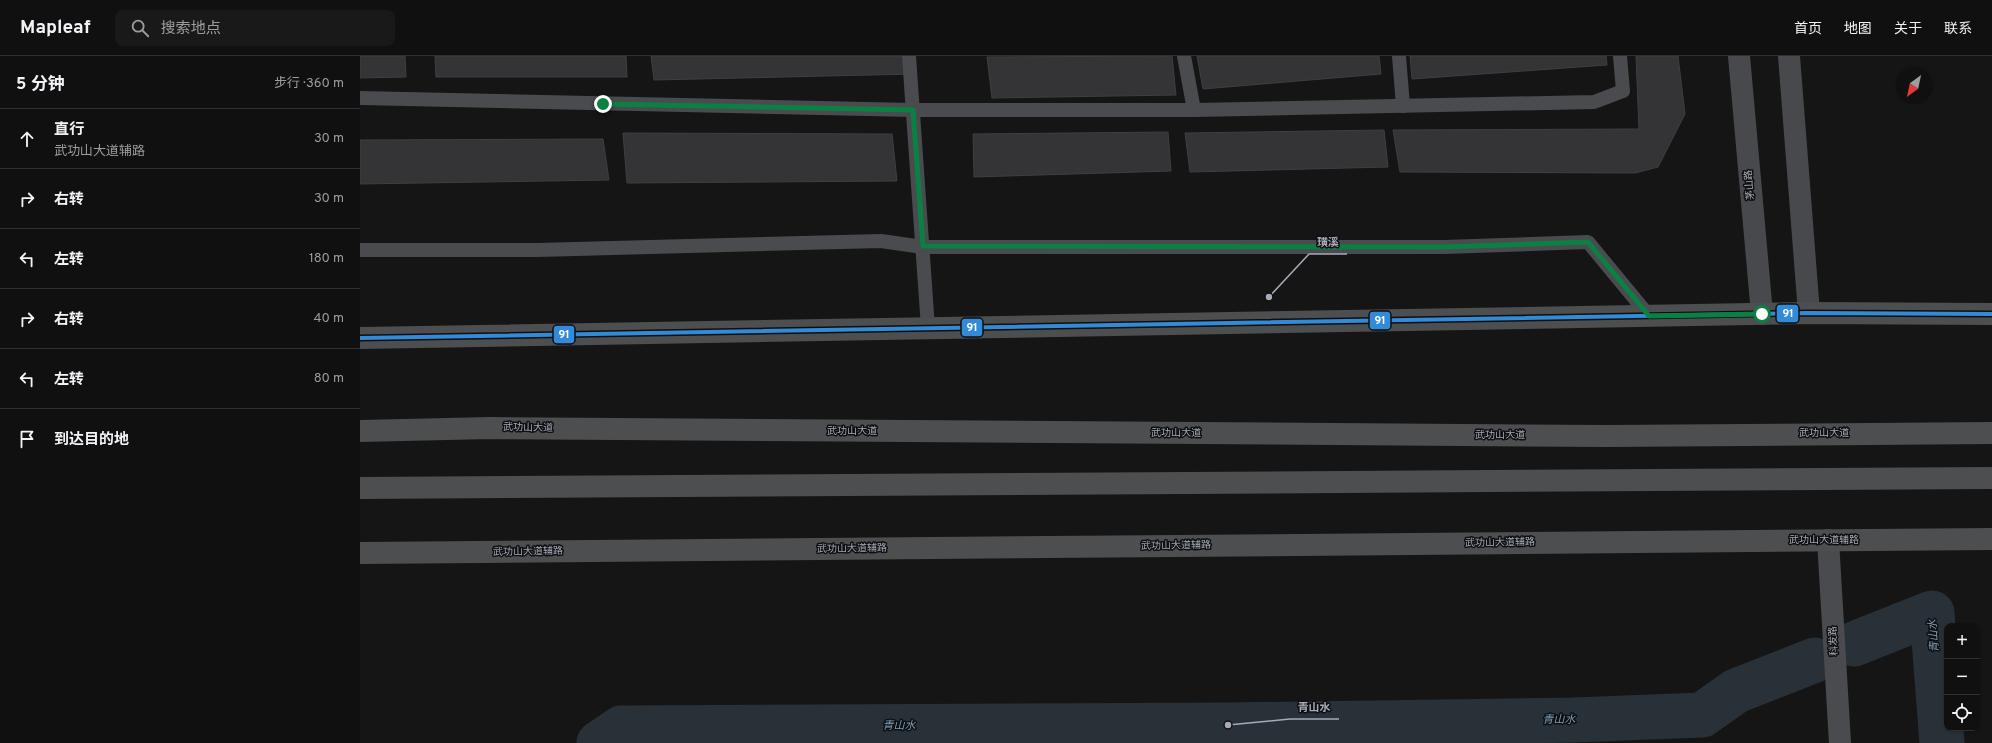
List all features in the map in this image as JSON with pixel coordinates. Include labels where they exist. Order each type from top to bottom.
[{"type":"main road","name":"茅山路","points":[[1738,56],[1762,314]]},
{"type":"main road","points":[[1790,56],[1809,313]]},
{"type":"main road","points":[[360,338],[1809,313],[1992,314]]},
{"type":"main road","name":"武功山大道","points":[[360,431],[490,428],[1607,436],[1992,433]]},
{"type":"main road","points":[[360,488],[1992,478]]},
{"type":"main road","name":"武功山大道辅路","points":[[360,553],[1992,539]]},
{"type":"street","name":"科发路","points":[[1828,540],[1840,743]]},
{"type":"lane","points":[[909,56],[928,328]]},
{"type":"lane","points":[[1184,56],[1194,110]]},
{"type":"lane","points":[[1399,56],[1403,106]]},
{"type":"lane","points":[[360,98],[913,110],[1194,110],[1594,102],[1623,91],[1620,56]]},
{"type":"lane","points":[[360,250],[537,250],[881,241],[923,246],[1444,247],[1588,242],[1649,316]]},
{"type":"building","points":[[360,56],[405,56],[406,77],[360,78]]},
{"type":"building","points":[[435,56],[626,56],[627,77],[436,77]]},
{"type":"building","points":[[651,56],[911,56],[914,74],[654,80]]},
{"type":"building","points":[[1172,56],[1176,95],[992,98],[987,57]]},
{"type":"building","points":[[1197,56],[1379,56],[1381,74],[1203,89]]},
{"type":"building","points":[[1410,56],[1606,56],[1607,65],[1412,79]]},
{"type":"building","points":[[1636,56],[1678,56],[1685,114],[1658,167],[1635,173],[1400,172],[1393,130],[1639,129]]},
{"type":"building","points":[[1384,130],[1388,167],[1190,172],[1185,133]]},
{"type":"building","points":[[1168,132],[1171,171],[974,177],[973,134]]},
{"type":"building","points":[[623,133],[892,134],[897,181],[627,183]]},
{"type":"building","points":[[603,139],[609,180],[360,184],[360,140]]},
{"type":"waterway","name":"青山水","points":[[1854,644],[1932,613],[1942,743]]},
{"type":"waterway","name":"青山水","points":[[599,743],[621,728],[1228,725],[1574,720],[1702,715],[1736,691],[1815,660]]},
{"type":"transit line","name":"91","points":[[360,338],[1809,313],[1992,314]]},
{"type":"place","name":"璜溪","points":[[1269,297]]},
{"type":"place","name":"青山水","points":[[1228,725]]},
{"type":"route","points":[[603,104],[913,110],[923,246],[1444,247],[1588,242],[1649,316],[1762,314]]}]
